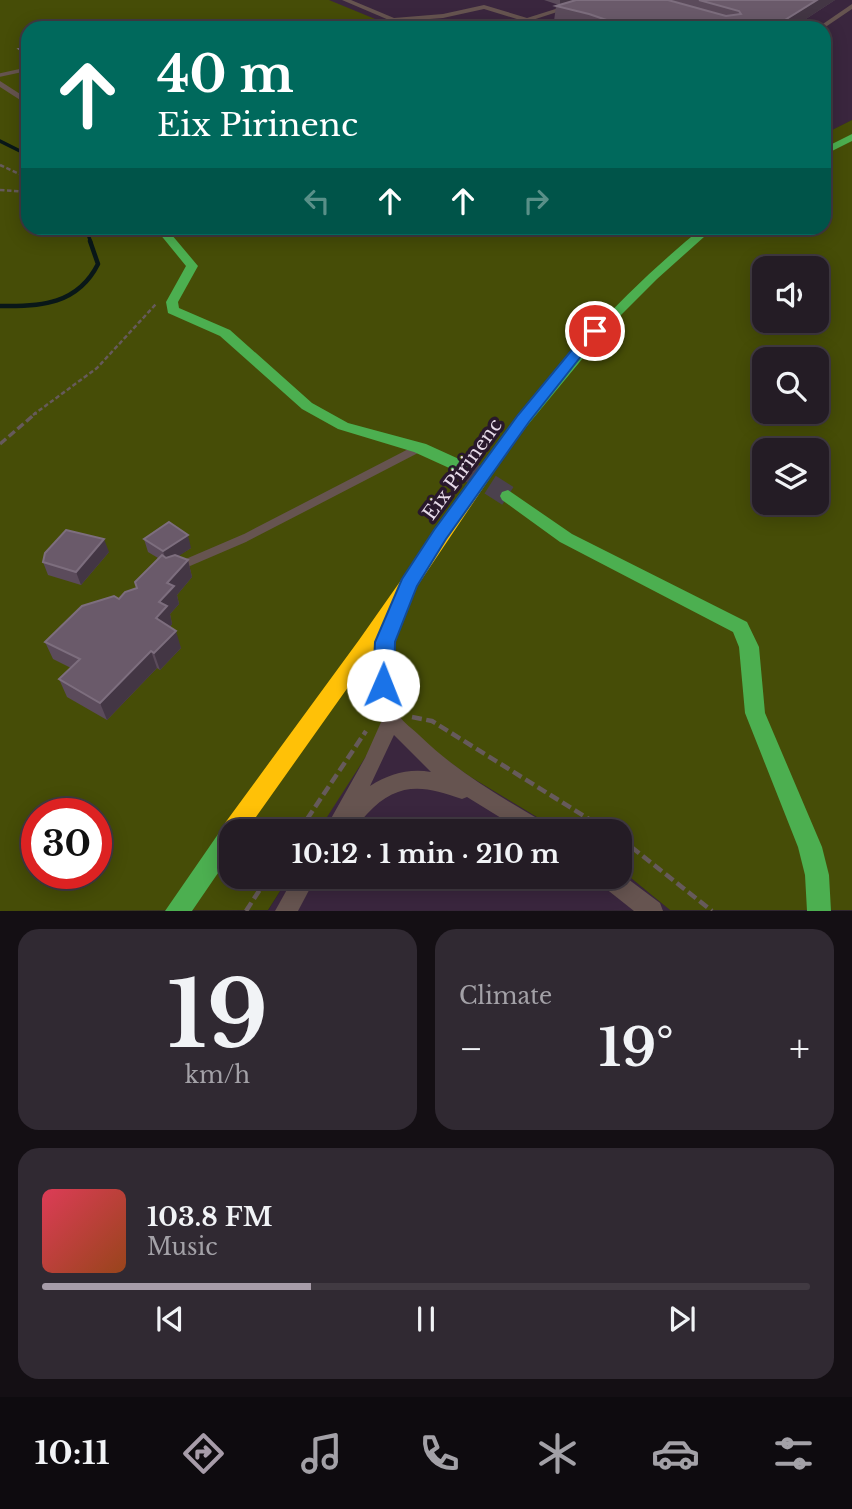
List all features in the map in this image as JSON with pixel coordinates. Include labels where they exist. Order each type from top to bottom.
[{"type":"main road","points":[[831,148],[852,137]]},
{"type":"main road","points":[[166,235],[192,266],[172,302],[173,310],[225,334],[307,406],[343,426],[420,448],[464,468]]},
{"type":"main road","name":"Eix Pirinenc","points":[[242,819],[549,384],[632,292],[700,235]]},
{"type":"main road","points":[[508,496],[566,538],[740,627],[749,647],[755,713],[810,846],[817,875],[819,911]]},
{"type":"main road","name":"Eix Pirinenc","points":[[177,911],[219,851]]},
{"type":"street","points":[[345,0],[394,20],[443,16],[484,7],[527,20]]},
{"type":"street","points":[[524,21],[591,0]]},
{"type":"street","points":[[830,21],[852,6]]},
{"type":"street","points":[[0,83],[21,98]]},
{"type":"street","points":[[409,584],[385,642],[383,685],[391,720],[435,763],[489,802]]},
{"type":"street","points":[[343,819],[391,720]]},
{"type":"street","points":[[348,819],[372,794],[388,784],[406,778],[444,782],[519,819]]},
{"type":"street","points":[[286,911],[299,889]]},
{"type":"street","points":[[623,889],[652,911]]},
{"type":"lane","points":[[0,75],[21,70]]},
{"type":"lane","points":[[172,569],[245,538],[420,448]]},
{"type":"path","points":[[0,165],[21,175]]},
{"type":"path","points":[[0,190],[21,192]]},
{"type":"path","points":[[0,444],[23,423],[97,368],[158,302]]},
{"type":"path","points":[[632,848],[712,911]]},
{"type":"path","points":[[246,911],[260,889]]},
{"type":"shaded area","points":[[263,0],[852,0],[852,120],[831,130],[831,21],[310,21]]},
{"type":"shaded area","points":[[390,723],[540,819],[323,819],[376,733]]},
{"type":"shaded area","points":[[632,879],[670,910],[268,911],[282,889],[632,889]]},
{"type":"green space","points":[[0,0],[329,0],[380,21],[21,21],[21,235],[831,235],[831,130],[852,120],[852,910],[670,910],[632,879],[632,819],[540,819],[469,776],[390,719],[326,819],[219,819],[219,889],[281,889],[268,910],[0,911]]},
{"type":"building","points":[[576,0],[668,0],[726,16],[741,14],[739,11],[699,0],[817,0],[783,21],[610,21],[556,6]]},
{"type":"building","points":[[169,522],[188,535],[163,551],[144,539]]},
{"type":"building","points":[[66,530],[104,539],[76,572],[43,562],[45,553]]},
{"type":"building","points":[[162,555],[166,558],[175,555],[188,560],[167,583],[174,586],[159,602],[167,606],[156,618],[176,631],[154,653],[151,651],[100,703],[59,679],[80,659],[45,642],[82,606],[114,596],[119,599],[125,592],[137,588],[135,582]]},
{"type":"waterway","points":[[0,141],[21,152]]},
{"type":"waterway","points":[[88,235],[91,243]]},
{"type":"waterway","points":[[0,306],[44,304],[80,288],[98,264],[90,241]]},
{"type":"tunnel","points":[[464,468],[508,496]]},
{"type":"traffic: fast","points":[[831,148],[852,137]]},
{"type":"traffic: fast","points":[[166,235],[192,266],[172,302],[173,310],[225,333],[307,406],[343,426],[420,448],[464,468]]},
{"type":"traffic: fast","points":[[508,439],[602,327],[652,276],[700,235]]},
{"type":"traffic: fast","points":[[508,496],[566,538],[740,627],[749,647],[755,713],[810,847],[817,875],[819,911]]},
{"type":"traffic: fast","points":[[177,911],[219,852]]},
{"type":"traffic: slow","points":[[242,819],[366,646],[508,439]]},
{"type":"route","points":[[383,685],[388,629],[409,584],[440,535],[523,419],[595,331]]}]
